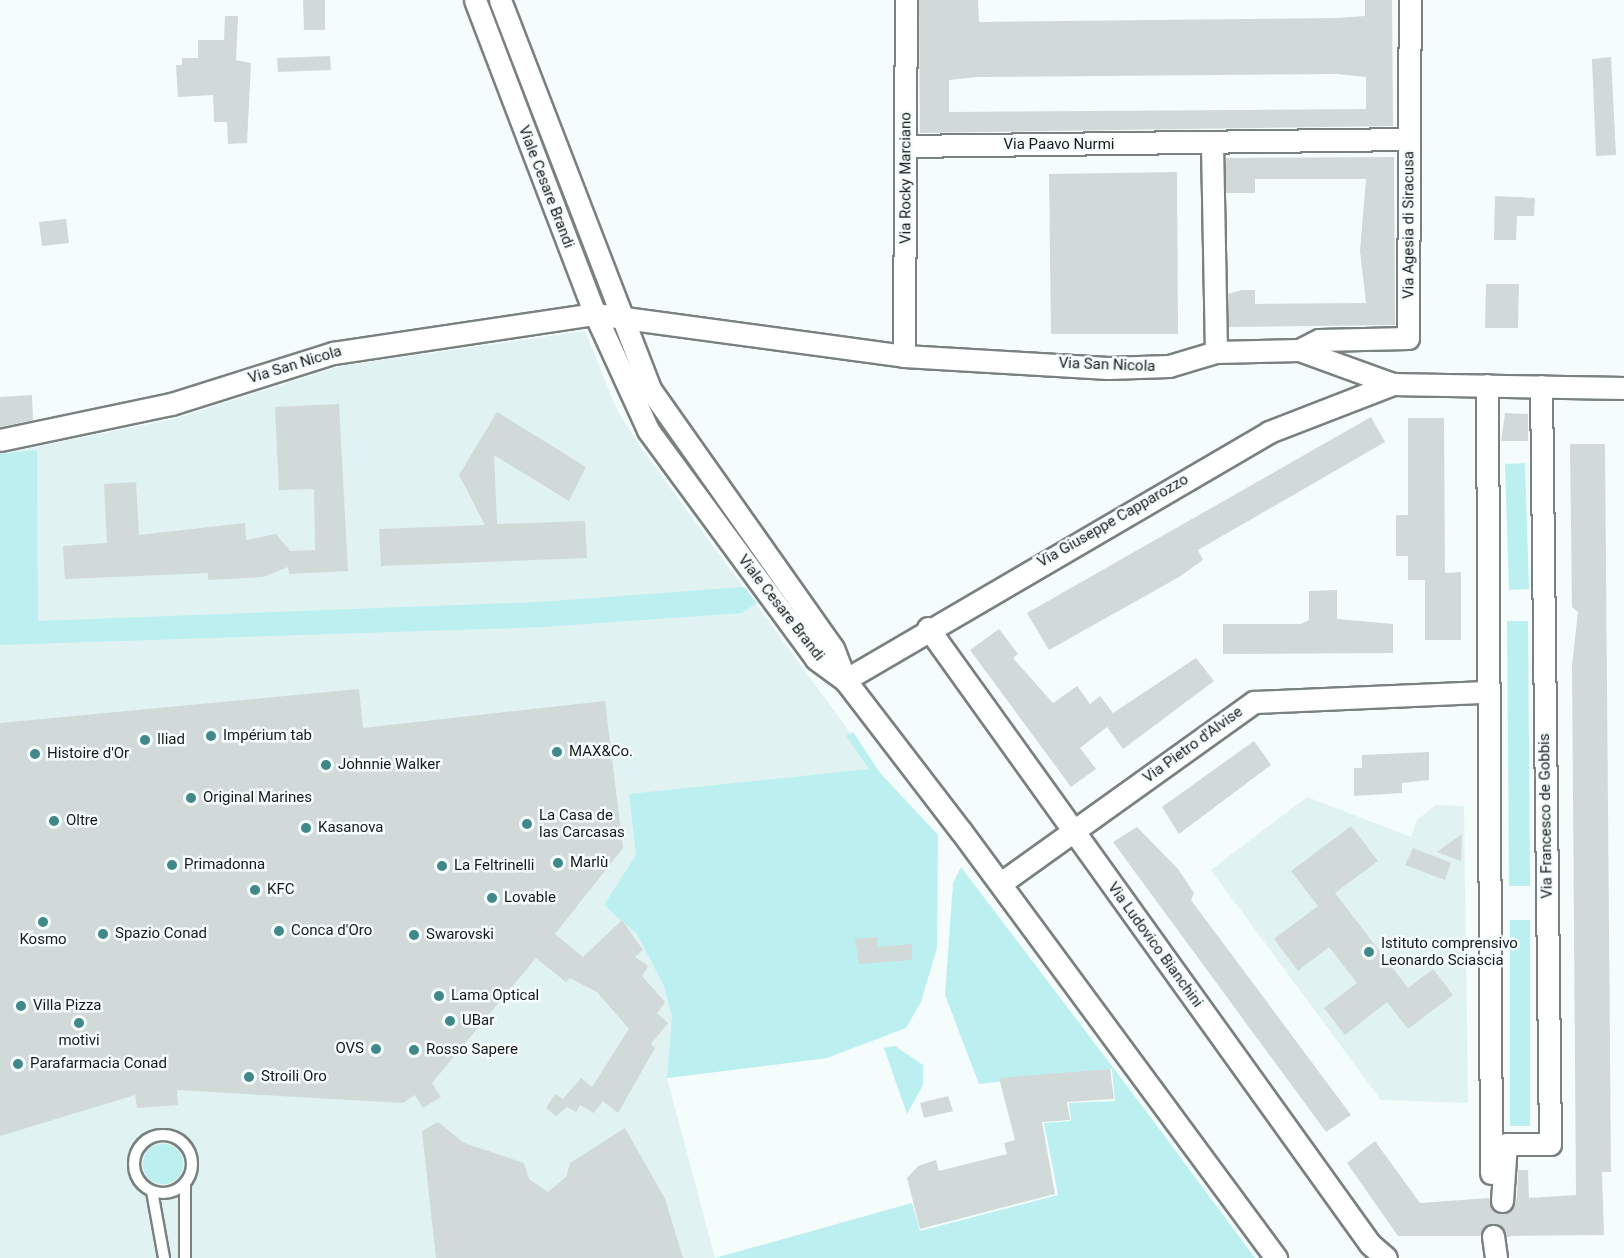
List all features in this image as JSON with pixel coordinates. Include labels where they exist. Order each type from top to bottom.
[{"type":"street","name":"Viale Cesare Brandi","points":[[475,0],[595,314],[623,381],[660,447],[816,659],[845,680]]},
{"type":"street","name":"Viale Cesare Brandi","points":[[500,0],[620,316],[663,412],[833,648],[845,680]]},
{"type":"street","name":"Via Rocky Marciano","points":[[903,356],[906,0]]},
{"type":"street","name":"Via Agesia di Siracusa","points":[[1299,350],[1319,340],[1408,338],[1410,0]]},
{"type":"street","name":"Via Paavo Nurmi","points":[[906,146],[1212,144],[1409,139]]},
{"type":"street","points":[[1212,144],[1216,352]]},
{"type":"street","name":"Via San Nicola","points":[[0,440],[171,404],[333,353],[595,314],[903,356],[1118,367],[1169,366],[1216,352],[1299,350],[1392,384],[1624,388]]},
{"type":"street","name":"Via Giuseppe Capparozzo","points":[[845,680],[928,628],[1269,432],[1392,384]]},
{"type":"street","name":"Via Francesco de Gobbis","points":[[1487,384],[1486,692],[1497,1201],[1506,1144],[1550,1144],[1541,386]]},
{"type":"street","name":"Via Ludovico Bianchini","points":[[928,628],[1370,1244],[1386,1258]]},
{"type":"street","points":[[845,680],[1001,883],[1276,1258]]},
{"type":"street","name":"Via Pietro d'Alvise","points":[[1001,883],[1254,702],[1486,692]]},
{"type":"street","points":[[1496,1236],[1497,1258]]},
{"type":"lane","points":[[185,1184],[169,1193],[152,1191],[138,1180],[134,1163],[140,1147],[154,1137],[172,1137],[186,1146],[192,1161],[185,1184],[185,1258]]},
{"type":"lane","points":[[152,1191],[164,1258]]},
{"type":"shaded area","points":[[585,331],[617,410],[641,448],[880,773],[938,835],[827,1058],[667,1078],[715,1258],[0,1258],[0,454],[174,419],[341,366]]},
{"type":"shaded area","points":[[37,450],[38,621],[539,602],[744,587],[757,603],[742,613],[544,627],[0,645],[0,454]]},
{"type":"shaded area","points":[[1525,463],[1529,589],[1509,590],[1505,464]]},
{"type":"shaded area","points":[[1507,621],[1528,621],[1530,886],[1509,886]]},
{"type":"shaded area","points":[[853,732],[880,773],[938,835],[937,948],[921,1002],[906,1028],[827,1058],[667,1078],[672,1017],[664,986],[637,934],[604,905],[636,855],[629,794],[869,769],[846,736]]},
{"type":"shaded area","name":"Istituto comprensivo Leonardo Sciascia","points":[[1307,797],[1411,837],[1417,820],[1436,805],[1464,806],[1468,1103],[1381,1100],[1211,870]]},
{"type":"shaded area","points":[[961,867],[1255,1258],[715,1258],[912,1203],[920,1231],[1058,1195],[1044,1123],[1071,1121],[1069,1103],[1115,1101],[1112,1069],[979,1084],[945,995],[953,883]]},
{"type":"shaded area","points":[[1510,920],[1530,920],[1530,1126],[1510,1126]]},
{"type":"shaded area","points":[[895,1046],[923,1065],[923,1085],[907,1114],[884,1048]]},
{"type":"shaded area","points":[[163,1144],[171,1145],[177,1150],[182,1156],[182,1172],[177,1178],[171,1183],[163,1184],[155,1183],[149,1178],[144,1172],[143,1164],[144,1156],[149,1150],[155,1145]]},
{"type":"building","points":[[303,0],[325,0],[325,30],[304,30]]},
{"type":"building","points":[[919,0],[978,0],[979,22],[1337,18],[1365,16],[1365,0],[1392,0],[1393,126],[920,133]],"holes":[[[1337,74],[1366,77],[1366,109],[949,112],[949,80],[977,77]]]},
{"type":"building","points":[[225,16],[238,16],[236,60],[251,63],[247,143],[228,144],[227,122],[214,122],[213,95],[178,97],[176,65],[182,65],[182,58],[198,58],[198,40],[224,40]]},
{"type":"building","points":[[330,56],[331,70],[278,72],[277,58]]},
{"type":"building","points":[[1611,57],[1616,155],[1596,156],[1592,59]]},
{"type":"building","points":[[1394,157],[1395,325],[1228,327],[1228,294],[1242,290],[1255,290],[1255,304],[1366,303],[1360,251],[1366,179],[1255,179],[1255,193],[1226,193],[1226,158]]},
{"type":"building","points":[[1177,172],[1178,334],[1051,334],[1049,174]]},
{"type":"building","points":[[1495,196],[1535,198],[1534,216],[1517,216],[1516,240],[1494,240]]},
{"type":"building","points":[[66,219],[69,243],[42,246],[39,222]]},
{"type":"building","points":[[1486,284],[1519,284],[1518,328],[1485,328]]},
{"type":"building","points":[[32,395],[33,420],[0,427],[0,397]]},
{"type":"building","points":[[339,404],[348,571],[289,574],[288,567],[263,577],[208,580],[208,573],[65,579],[63,546],[107,543],[104,484],[136,482],[139,535],[245,523],[246,540],[276,534],[290,551],[315,550],[314,489],[279,490],[275,407]]},
{"type":"building","points":[[497,412],[586,467],[569,501],[494,455],[497,524],[585,521],[587,558],[381,566],[379,529],[485,525],[459,475]]},
{"type":"building","points":[[1505,413],[1528,414],[1528,441],[1501,441]]},
{"type":"building","points":[[1371,417],[1385,442],[1198,550],[1203,560],[1179,577],[1049,650],[1027,613]]},
{"type":"building","points":[[1408,418],[1444,418],[1445,573],[1461,572],[1461,640],[1425,640],[1425,580],[1408,580],[1408,556],[1396,556],[1396,515],[1408,515]]},
{"type":"building","points":[[1570,444],[1605,444],[1611,1172],[1602,1172],[1604,1235],[1506,1236],[1492,1223],[1480,1236],[1398,1236],[1347,1163],[1375,1141],[1420,1203],[1489,1198],[1494,1211],[1507,1213],[1517,1198],[1518,1170],[1528,1170],[1529,1198],[1576,1195],[1572,665],[1578,612],[1572,607]]},
{"type":"building","points":[[1337,590],[1337,619],[1393,624],[1393,653],[1223,654],[1223,624],[1301,624],[1309,620],[1309,591]]},
{"type":"building","points":[[999,629],[1018,654],[1013,658],[1053,703],[1077,686],[1090,704],[1100,696],[1113,713],[1196,658],[1214,681],[1123,749],[1107,727],[1080,748],[1096,769],[1071,787],[970,650]]},
{"type":"building","name":"Conca d'Oro","points":[[359,689],[363,728],[605,701],[623,848],[555,934],[583,957],[622,920],[643,950],[635,957],[648,966],[642,976],[665,1002],[657,1013],[668,1023],[651,1044],[655,1048],[618,1113],[603,1101],[594,1113],[580,1105],[576,1112],[567,1107],[556,1116],[546,1108],[555,1094],[563,1099],[581,1078],[592,1087],[629,1029],[597,992],[570,978],[566,982],[536,958],[432,1083],[441,1097],[423,1108],[415,1095],[403,1103],[177,1090],[178,1105],[137,1108],[135,1095],[0,1136],[0,723]]},
{"type":"building","points":[[1254,741],[1271,765],[1179,834],[1162,807]]},
{"type":"building","points":[[1429,752],[1429,780],[1402,783],[1402,793],[1354,796],[1354,768],[1362,768],[1362,755]]},
{"type":"building","points":[[1351,826],[1378,861],[1335,893],[1408,988],[1433,969],[1453,995],[1408,1029],[1387,1002],[1345,1035],[1324,1008],[1357,983],[1329,947],[1298,971],[1274,939],[1318,906],[1291,871]]},
{"type":"building","points":[[1137,827],[1178,869],[1194,893],[1191,900],[1351,1115],[1326,1132],[1113,842]]},
{"type":"building","points":[[1462,834],[1461,861],[1437,852]]},
{"type":"building","points":[[1413,848],[1451,863],[1445,880],[1405,865]]},
{"type":"building","points":[[877,937],[877,947],[912,944],[912,960],[859,964],[855,939]]},
{"type":"building","points":[[1110,1069],[1114,1099],[1067,1102],[1070,1120],[1042,1122],[1055,1194],[920,1229],[907,1178],[918,1166],[936,1160],[939,1171],[1007,1154],[1004,1143],[1015,1140],[999,1078]]},
{"type":"building","points":[[948,1096],[953,1111],[924,1118],[920,1103]]},
{"type":"building","points":[[438,1122],[464,1143],[524,1163],[529,1179],[548,1192],[566,1177],[570,1163],[625,1128],[665,1199],[683,1258],[436,1258],[422,1131]]},
{"type":"tunnel","points":[[1500,1236],[1502,1201]]},
{"type":"place","name":"Impérium tab","points":[[211,736]]},
{"type":"place","name":"Iliad","points":[[145,740]]},
{"type":"place","name":"MAX&Co.","points":[[557,752]]},
{"type":"place","name":"Histoire d'Or","points":[[35,754]]},
{"type":"place","name":"Johnnie Walker","points":[[326,765]]},
{"type":"place","name":"Original Marines","points":[[191,798]]},
{"type":"place","name":"Oltre","points":[[54,821]]},
{"type":"place","name":"La Casa de las Carcasas","points":[[527,824]]},
{"type":"place","name":"Kasanova","points":[[306,828]]},
{"type":"place","name":"Marlù","points":[[558,863]]},
{"type":"place","name":"Primadonna","points":[[172,865]]},
{"type":"place","name":"La Feltrinelli","points":[[442,866]]},
{"type":"place","name":"KFC","points":[[255,890]]},
{"type":"place","name":"Lovable","points":[[492,898]]},
{"type":"place","name":"Kosmo","points":[[43,922]]},
{"type":"place","name":"Conca d'Oro","points":[[279,931]]},
{"type":"place","name":"Spazio Conad","points":[[103,934]]},
{"type":"place","name":"Swarovski","points":[[414,935]]},
{"type":"place","name":"Istituto comprensivo Leonardo Sciascia","points":[[1369,952]]},
{"type":"place","name":"Lama Optical","points":[[439,996]]},
{"type":"place","name":"Villa Pizza","points":[[21,1006]]},
{"type":"place","name":"UBar","points":[[450,1021]]},
{"type":"place","name":"motivi","points":[[79,1023]]},
{"type":"place","name":"OVS","points":[[376,1049]]},
{"type":"place","name":"Rosso Sapere","points":[[414,1050]]},
{"type":"place","name":"Parafarmacia Conad","points":[[18,1064]]},
{"type":"place","name":"Stroili Oro","points":[[249,1077]]}]
